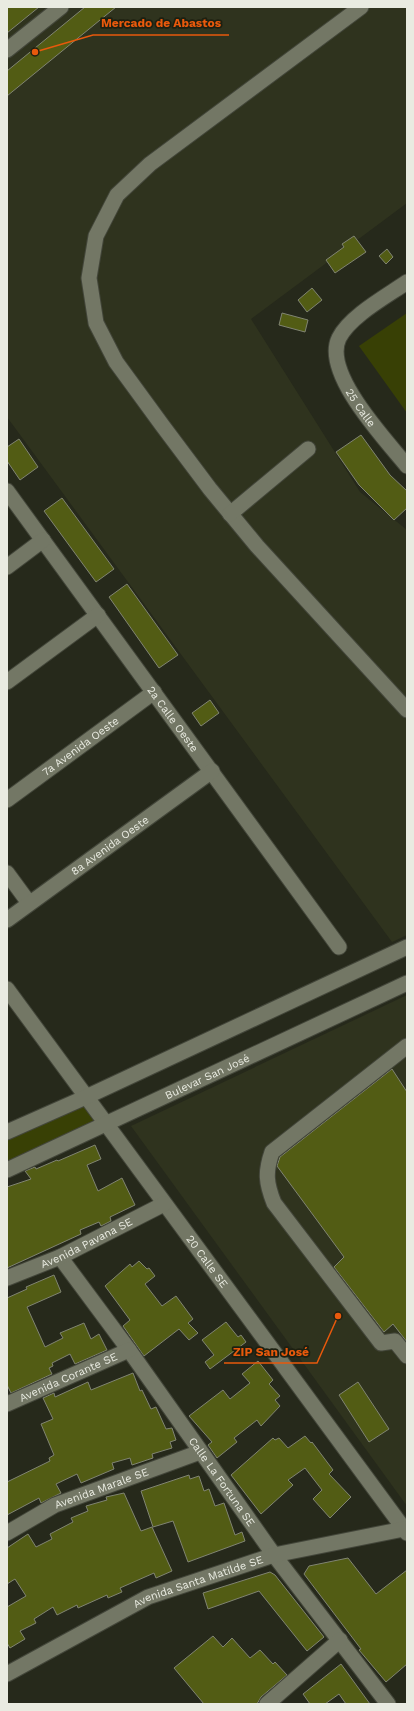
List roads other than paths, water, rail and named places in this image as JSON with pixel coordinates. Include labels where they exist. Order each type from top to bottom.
[{"type":"street","points":[[7,50],[61,7]]},
{"type":"street","points":[[361,7],[150,164],[117,195],[96,236],[89,278],[96,323],[116,362],[230,514],[257,546],[407,710]]},
{"type":"street","name":"25 Calle","points":[[407,282],[352,321],[338,339],[337,360],[342,376],[352,396],[407,466]]},
{"type":"street","points":[[230,514],[308,449]]},
{"type":"street","name":"2a Calle Oeste","points":[[7,491],[212,771],[339,948]]},
{"type":"street","points":[[7,567],[43,540]]},
{"type":"street","points":[[7,682],[98,615]]},
{"type":"street","name":"7a Avenida Oeste","points":[[7,800],[154,692]]},
{"type":"street","name":"8a Avenida Oeste","points":[[7,920],[212,771]]},
{"type":"street","points":[[7,873],[29,903]]},
{"type":"street","points":[[7,1132],[86,1098],[407,947]]},
{"type":"street","name":"Bulevar San José","points":[[7,1170],[407,983]]},
{"type":"street","name":"20 Calle SE","points":[[7,989],[406,1531]]},
{"type":"street","points":[[407,1046],[272,1152],[266,1168],[268,1189],[274,1203],[381,1343],[395,1341],[407,1356]]},
{"type":"street","name":"Avenida Pavana SE","points":[[7,1278],[60,1257],[164,1204]]},
{"type":"street","name":"Calle La Fortuna SE","points":[[60,1257],[129,1350],[274,1555],[388,1704]]},
{"type":"street","name":"Avenida Corante SE","points":[[7,1404],[129,1350]]},
{"type":"street","name":"Avenida Marale SE","points":[[7,1533],[56,1505],[200,1452]]},
{"type":"street","name":"Avenida Santa Matilde SE","points":[[7,1674],[148,1597],[274,1555],[406,1531]]},
{"type":"street","points":[[267,1704],[340,1640]]},
{"type":"place","name":"Mercado de Abastos","points":[[35,52]]},
{"type":"place","name":"ZIP San José","points":[[338,1316]]}]
